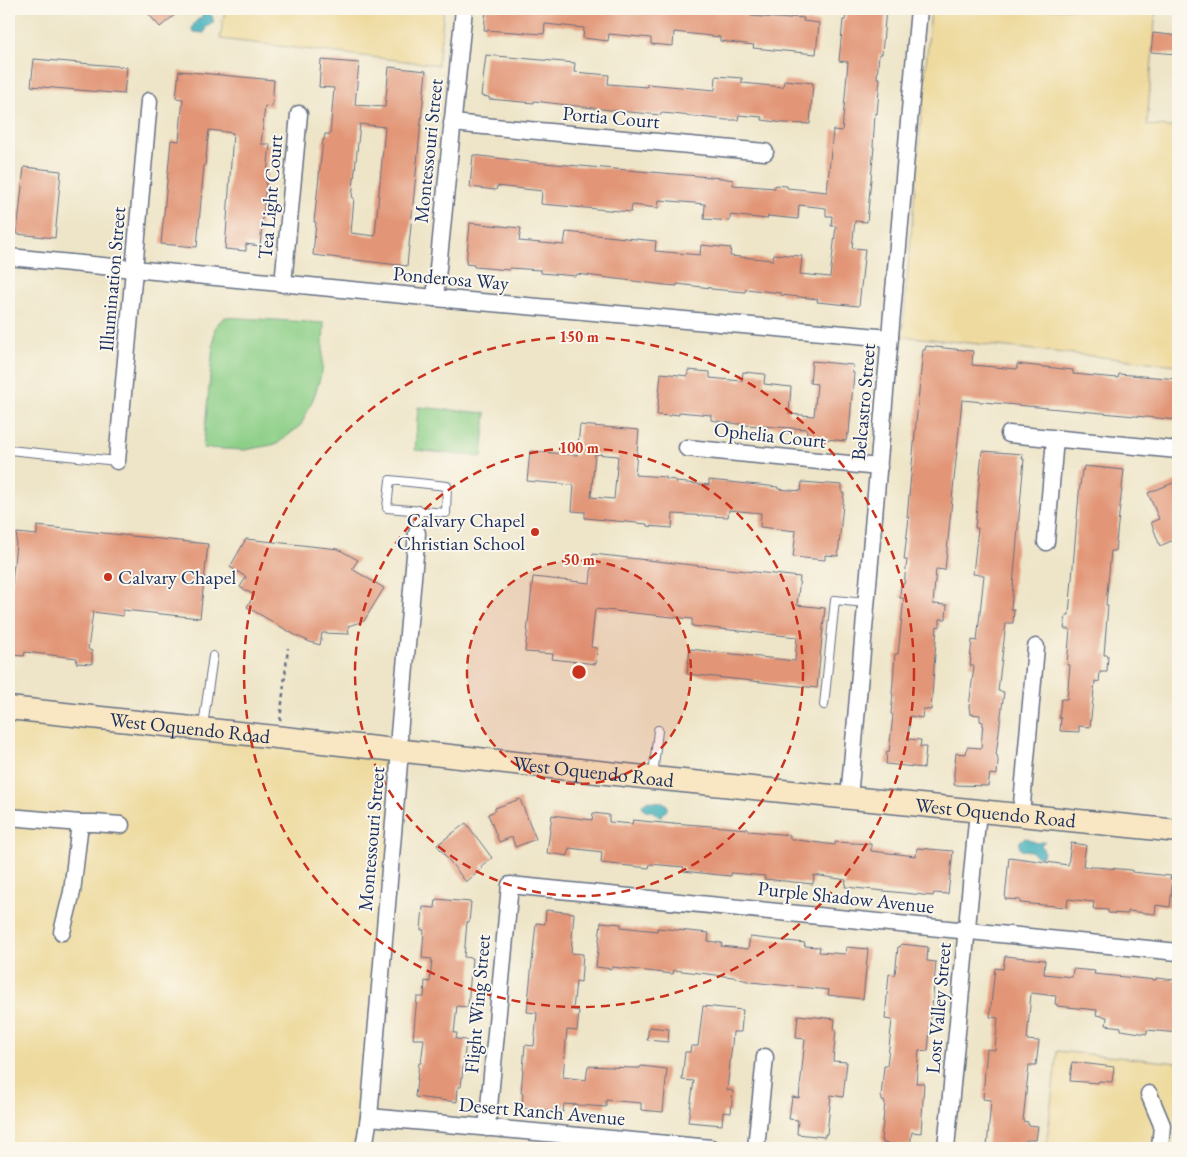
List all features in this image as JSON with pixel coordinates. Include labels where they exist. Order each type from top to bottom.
[{"type":"street","name":"Montessouri Street","points":[[435,298],[464,9]]},
{"type":"street","name":"Belcastro Street","points":[[849,798],[919,9]]},
{"type":"street","name":"Illumination Street","points":[[117,461],[149,100]]},
{"type":"street","name":"Tea Light Court","points":[[283,284],[299,114]]},
{"type":"street","name":"Portia Court","points":[[452,124],[765,152]]},
{"type":"street","name":"Ponderosa Way","points":[[9,257],[435,298],[890,338]]},
{"type":"street","points":[[1010,434],[1178,450]]},
{"type":"street","points":[[1046,542],[1055,439]]},
{"type":"street","name":"Ophelia Court","points":[[687,448],[879,467]]},
{"type":"street","name":"Montessouri Street","points":[[364,1148],[369,1116],[417,533]]},
{"type":"street","points":[[1021,815],[1036,647]]},
{"type":"street","name":"West Oquendo Road","points":[[9,708],[653,778],[1178,831]]},
{"type":"street","name":"Lost Valley Street","points":[[946,1148],[978,811]]},
{"type":"street","points":[[9,817],[121,825]]},
{"type":"street","points":[[62,932],[72,892],[80,823]]},
{"type":"street","name":"Purple Shadow Avenue","points":[[510,885],[1178,952]]},
{"type":"street","name":"Flight Wing Street","points":[[487,1128],[510,885]]},
{"type":"street","points":[[756,1148],[765,1057]]},
{"type":"street","points":[[1149,1094],[1162,1125],[1160,1148]]},
{"type":"street","name":"Desert Ranch Avenue","points":[[369,1116],[711,1148]]},
{"type":"lane","points":[[9,450],[117,461]]},
{"type":"lane","points":[[390,480],[447,486],[446,513],[419,510],[387,508],[390,480]]},
{"type":"lane","points":[[417,533],[419,510]]},
{"type":"lane","points":[[824,705],[835,600],[866,603]]},
{"type":"lane","points":[[203,729],[213,656]]},
{"type":"lane","points":[[653,778],[658,730]]},
{"type":"path","points":[[280,722],[288,648]]},
{"type":"green space","points":[[225,317],[324,323],[322,372],[314,397],[301,425],[277,444],[245,450],[203,448],[215,326]]},
{"type":"green space","points":[[418,407],[486,413],[482,457],[415,450]]},
{"type":"sand","points":[[225,9],[444,9],[438,65],[220,39]]},
{"type":"sand","points":[[931,9],[1156,9],[1147,125],[1178,128],[1178,365],[902,336]]},
{"type":"sand","points":[[9,721],[400,751],[360,1148],[9,1148]]},
{"type":"sand","points":[[1057,1051],[1178,1063],[1178,1148],[1046,1148]]},
{"type":"water","points":[[205,12],[212,16],[213,23],[206,27],[204,33],[194,32],[192,30],[194,24]]},
{"type":"water","points":[[646,801],[663,802],[667,805],[667,810],[660,817],[652,811],[645,811],[642,805]]},
{"type":"water","points":[[1026,838],[1037,843],[1045,841],[1041,845],[1044,851],[1043,856],[1037,857],[1031,851],[1021,850],[1020,842]]},
{"type":"building","points":[[144,9],[182,9],[160,27]]},
{"type":"building","points":[[486,9],[737,9],[752,10],[751,16],[790,19],[790,17],[804,18],[803,21],[819,23],[816,54],[753,48],[754,45],[720,41],[720,37],[674,32],[673,46],[651,44],[651,38],[609,34],[608,41],[583,38],[584,28],[545,24],[544,34],[484,30]]},
{"type":"building","points":[[847,9],[886,9],[882,54],[879,54],[877,78],[880,78],[877,114],[875,113],[867,222],[855,221],[852,248],[865,249],[859,306],[817,302],[818,299],[746,289],[745,292],[677,284],[677,286],[665,285],[577,274],[576,276],[541,273],[541,270],[474,267],[474,265],[466,264],[470,223],[521,228],[519,241],[564,245],[566,232],[656,241],[655,251],[700,255],[701,245],[731,248],[730,256],[773,260],[774,254],[802,256],[800,274],[830,277],[836,226],[831,226],[832,216],[826,216],[826,208],[799,205],[798,219],[768,216],[767,219],[730,215],[730,221],[704,219],[705,204],[659,200],[658,208],[632,205],[631,212],[541,204],[542,191],[497,186],[496,190],[470,187],[473,155],[520,161],[722,178],[733,180],[733,185],[775,188],[775,185],[827,192],[833,130],[842,131],[848,62],[839,61],[843,20],[845,20]]},
{"type":"building","points":[[1153,33],[1178,36],[1178,54],[1151,52]]},
{"type":"building","points":[[486,55],[575,63],[574,72],[609,75],[608,84],[647,87],[647,84],[715,90],[716,76],[742,78],[742,83],[783,87],[784,80],[813,83],[810,124],[784,123],[762,120],[762,117],[739,115],[738,120],[726,120],[661,113],[661,115],[618,111],[534,101],[534,103],[489,99],[489,97],[481,96]]},
{"type":"building","points":[[34,59],[127,67],[124,94],[31,86]]},
{"type":"building","points":[[321,60],[359,63],[355,105],[385,107],[389,67],[426,71],[407,266],[313,255],[316,222],[314,222],[323,140],[325,134],[330,134],[334,88],[319,87]],"holes":[[[360,124],[385,127],[375,236],[351,233],[354,198],[352,198]]]},
{"type":"building","points":[[179,71],[274,80],[272,107],[265,106],[261,144],[270,144],[260,246],[246,244],[246,251],[225,249],[233,133],[209,130],[197,247],[161,244],[171,140],[179,141],[183,99],[176,98]]},
{"type":"building","points":[[24,167],[61,171],[55,238],[17,234]]},
{"type":"building","points":[[926,346],[973,351],[972,365],[1017,369],[1017,364],[1073,370],[1073,374],[1118,378],[1119,374],[1178,379],[1178,420],[962,400],[945,570],[936,569],[933,604],[947,605],[946,619],[940,619],[940,627],[937,626],[931,710],[923,709],[922,718],[910,716],[908,739],[921,740],[920,747],[926,747],[924,768],[886,764],[893,715],[891,714],[895,654],[898,654],[904,598],[900,598],[901,584],[904,584],[907,560],[904,560],[909,517],[907,517],[923,350],[925,350]]},
{"type":"building","points":[[812,361],[853,365],[849,434],[847,434],[846,441],[806,437],[807,429],[745,425],[711,420],[711,415],[679,412],[679,415],[657,415],[661,373],[688,376],[688,370],[710,372],[710,378],[742,381],[743,372],[765,374],[764,384],[791,387],[789,414],[814,416],[817,384],[810,383]]},
{"type":"building","points":[[580,425],[639,430],[635,475],[666,477],[666,479],[676,480],[676,482],[709,485],[709,480],[801,491],[802,482],[842,485],[842,493],[844,493],[838,556],[825,555],[825,560],[793,557],[796,531],[760,527],[761,513],[729,510],[728,517],[673,514],[672,528],[585,518],[585,512],[572,511],[574,485],[527,481],[530,451],[577,455]],"holes":[[[595,454],[618,456],[614,499],[591,497]]]},
{"type":"building","points":[[982,451],[1023,454],[1022,459],[1024,459],[1011,609],[1014,610],[1013,623],[1006,623],[998,691],[1004,692],[996,755],[998,761],[997,775],[990,774],[988,786],[954,785],[956,753],[966,754],[967,747],[981,748],[983,722],[980,721],[980,715],[970,714],[969,707],[974,666],[970,666],[972,640],[977,641],[984,575],[973,574],[978,528],[975,528]]},
{"type":"building","points":[[1084,466],[1124,470],[1115,551],[1111,551],[1106,605],[1108,605],[1104,655],[1108,655],[1107,672],[1100,672],[1099,682],[1095,681],[1090,727],[1079,726],[1079,732],[1060,731],[1061,699],[1067,699],[1070,665],[1067,665],[1070,629],[1064,629],[1066,615],[1069,615],[1079,494]]},
{"type":"building","points":[[1178,481],[1178,538],[1160,546],[1151,522],[1159,519],[1148,493]]},
{"type":"building","name":"Calvary Chapel","points":[[37,526],[208,544],[200,618],[123,610],[123,616],[93,612],[88,649],[92,651],[92,664],[76,663],[77,658],[25,652],[24,656],[9,655],[11,642],[9,642],[9,614],[17,533],[37,535]]},
{"type":"building","points":[[246,539],[338,549],[358,560],[352,569],[384,588],[364,621],[348,626],[349,634],[322,633],[320,645],[310,642],[247,607],[254,595],[240,587],[246,577],[230,567]]},
{"type":"building","points":[[593,554],[800,577],[797,605],[825,608],[817,688],[687,674],[690,649],[795,661],[797,637],[692,626],[692,619],[595,609],[591,647],[597,648],[596,664],[552,659],[553,654],[525,652],[533,577],[590,583]]},
{"type":"building","points":[[520,799],[536,839],[515,847],[512,837],[499,842],[488,814],[495,811],[495,808]]},
{"type":"building","points":[[593,813],[609,815],[609,822],[632,824],[633,820],[748,829],[748,831],[790,835],[790,839],[835,845],[835,842],[871,844],[871,851],[916,856],[917,848],[953,851],[948,894],[934,893],[933,896],[845,887],[846,880],[814,875],[813,884],[764,879],[765,876],[731,873],[731,876],[683,871],[684,867],[650,864],[649,868],[601,863],[602,852],[569,848],[568,856],[547,853],[552,815],[592,820]]},
{"type":"building","points":[[466,823],[492,858],[481,866],[482,869],[466,882],[437,845]]},
{"type":"building","points":[[1071,843],[1086,845],[1083,866],[1132,870],[1132,872],[1171,876],[1170,879],[1173,879],[1170,907],[1156,905],[1155,914],[1128,911],[1128,914],[1108,913],[1108,910],[1093,909],[1094,902],[1068,899],[1067,907],[1020,903],[1020,900],[1005,899],[1009,857],[1068,865]]},
{"type":"building","points":[[436,899],[471,902],[464,957],[472,958],[468,1007],[457,1006],[454,1033],[457,1033],[456,1039],[466,1040],[461,1087],[458,1087],[457,1102],[415,1097],[424,1039],[413,1039],[417,997],[424,997],[425,981],[430,982],[432,959],[422,958],[424,930],[421,930],[423,907],[435,908]]},
{"type":"building","points":[[546,910],[574,913],[571,953],[583,954],[581,982],[576,981],[573,1010],[579,1011],[577,1031],[567,1030],[563,1077],[586,1080],[588,1066],[640,1068],[641,1066],[667,1069],[663,1112],[641,1110],[641,1103],[606,1100],[606,1107],[564,1104],[563,1112],[522,1108],[523,1093],[521,1093],[525,1045],[534,1046],[537,1013],[527,1012],[536,923],[545,924]]},
{"type":"building","points":[[601,922],[621,924],[621,927],[657,931],[657,928],[709,933],[708,941],[722,943],[721,946],[748,949],[750,937],[805,943],[804,946],[820,947],[819,952],[845,954],[846,947],[868,949],[863,999],[828,995],[829,990],[751,982],[733,977],[674,970],[673,974],[596,967]]},
{"type":"building","points":[[901,944],[928,947],[927,961],[936,962],[928,1051],[919,1050],[916,1083],[924,1083],[921,1133],[912,1132],[910,1146],[883,1143],[883,1140],[881,1140],[885,1102],[882,1101],[881,1097],[884,1066],[887,1066],[892,1020],[885,1019],[889,974],[895,975],[898,947]]},
{"type":"building","points":[[1005,956],[1045,960],[1044,974],[1072,977],[1073,969],[1095,971],[1094,974],[1156,980],[1156,978],[1178,980],[1178,1033],[1147,1030],[1147,1034],[1121,1030],[1121,1027],[1106,1025],[1107,1017],[1096,1015],[1097,1010],[1057,1006],[1055,1004],[1056,996],[1031,993],[1027,1040],[1039,1041],[1036,1065],[1029,1065],[1023,1121],[1028,1122],[1028,1125],[1038,1126],[1036,1140],[1026,1140],[1026,1147],[1023,1148],[987,1148],[991,1100],[983,1099],[985,1071],[987,1049],[995,1050],[998,1018],[990,1017],[992,995],[995,968],[1003,969]]},
{"type":"building","points":[[703,1006],[743,1010],[741,1032],[733,1032],[727,1090],[733,1091],[731,1113],[723,1112],[722,1125],[688,1122],[694,1081],[682,1080],[685,1052],[690,1052],[691,1046],[698,1046]]},
{"type":"building","points":[[798,1015],[835,1019],[834,1030],[836,1030],[833,1061],[847,1062],[843,1097],[831,1095],[827,1134],[825,1134],[825,1137],[797,1134],[798,1120],[789,1119],[792,1097],[799,1098],[805,1039],[796,1038]]},
{"type":"building","points":[[649,1027],[669,1029],[668,1042],[647,1040]]},
{"type":"building","points":[[1072,1062],[1114,1067],[1112,1082],[1070,1081]]},
{"type":"place","name":"Calvary Chapel Christian School","points":[[535,532]]},
{"type":"place","name":"Calvary Chapel","points":[[108,577]]}]
